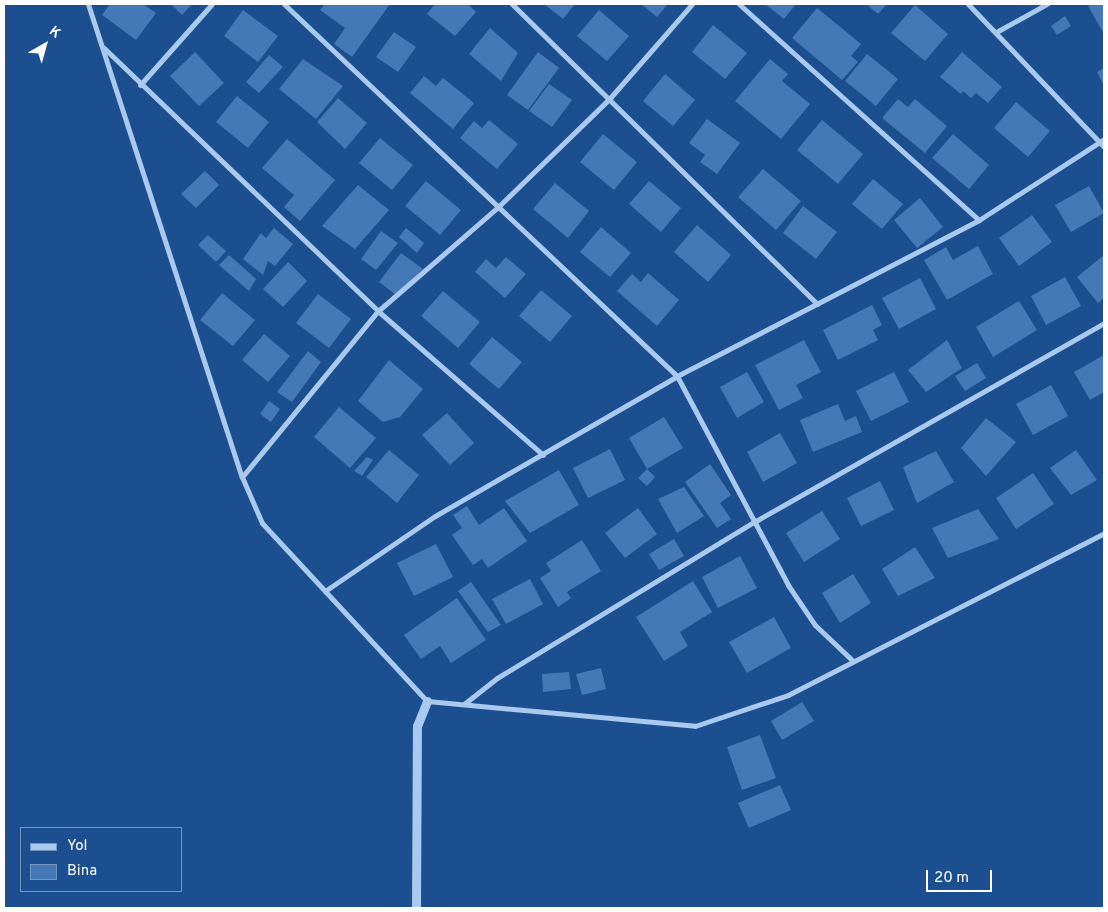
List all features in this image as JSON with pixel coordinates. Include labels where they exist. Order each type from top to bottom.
[{"type":"street","points":[[88,4],[242,477],[262,523],[427,701],[695,726],[788,695],[851,659],[1104,533]]},
{"type":"street","points":[[140,85],[212,4]]},
{"type":"street","points":[[284,4],[497,208],[677,376],[754,522],[815,625],[851,659]]},
{"type":"street","points":[[512,4],[610,98],[817,304]]},
{"type":"street","points":[[242,477],[378,312],[497,208],[610,98],[692,4]]},
{"type":"street","points":[[739,4],[979,220]]},
{"type":"street","points":[[968,4],[998,31],[1102,140],[1104,147]]},
{"type":"street","points":[[998,31],[1047,4]]},
{"type":"street","points":[[102,46],[140,85],[378,312],[543,455]]},
{"type":"street","points":[[325,591],[435,516],[677,376],[979,220],[1102,140]]},
{"type":"street","points":[[464,704],[497,678],[754,522],[1104,323]]},
{"type":"street","points":[[416,908],[417,726],[427,701]]},
{"type":"building","points":[[110,4],[143,4],[156,13],[136,40],[102,15]]},
{"type":"building","points":[[171,4],[192,4],[182,15]]},
{"type":"building","points":[[325,4],[390,4],[352,57],[334,44],[345,28],[320,10]]},
{"type":"building","points":[[435,4],[468,4],[476,12],[455,36],[427,14]]},
{"type":"building","points":[[544,4],[575,4],[563,19]]},
{"type":"building","points":[[641,4],[668,4],[657,17]]},
{"type":"building","points":[[765,4],[796,4],[784,19]]},
{"type":"building","points":[[866,4],[887,4],[878,14]]},
{"type":"building","points":[[1104,4],[1104,34],[1088,6]]},
{"type":"building","points":[[915,5],[948,34],[925,61],[891,33]]},
{"type":"building","points":[[817,8],[861,44],[851,56],[858,62],[842,80],[792,38]]},
{"type":"building","points":[[243,10],[278,36],[258,62],[224,36]]},
{"type":"building","points":[[599,10],[629,36],[607,61],[577,36]]},
{"type":"building","points":[[1065,16],[1071,26],[1057,35],[1051,26]]},
{"type":"building","points":[[713,25],[747,53],[725,79],[692,52]]},
{"type":"building","points":[[490,28],[518,53],[501,81],[469,54]]},
{"type":"building","points":[[394,32],[416,47],[398,72],[376,57]]},
{"type":"building","points":[[195,52],[224,83],[199,106],[170,76]]},
{"type":"building","points":[[538,52],[559,68],[528,110],[507,95]]},
{"type":"building","points":[[962,52],[1002,87],[988,103],[976,93],[971,98],[963,91],[961,94],[940,77]]},
{"type":"building","points":[[867,54],[898,79],[876,106],[845,81]]},
{"type":"building","points":[[269,55],[283,67],[259,93],[246,82]]},
{"type":"building","points":[[303,59],[343,86],[316,119],[279,89]]},
{"type":"building","points":[[770,59],[788,74],[782,81],[810,104],[781,139],[735,101]]},
{"type":"building","points":[[1104,68],[1104,86],[1097,72]]},
{"type":"building","points":[[665,74],[695,100],[673,126],[643,101]]},
{"type":"building","points":[[424,76],[436,86],[443,78],[474,103],[453,129],[410,93]]},
{"type":"building","points":[[549,84],[572,100],[552,127],[529,111]]},
{"type":"building","points":[[237,96],[269,122],[248,148],[216,122]]},
{"type":"building","points":[[338,98],[367,123],[345,149],[317,122]]},
{"type":"building","points":[[898,99],[908,107],[915,99],[947,126],[925,153],[882,118]]},
{"type":"building","points":[[1016,102],[1050,131],[1028,157],[994,128]]},
{"type":"building","points":[[707,119],[740,143],[717,174],[700,162],[705,155],[689,143]]},
{"type":"building","points":[[489,120],[518,144],[497,169],[460,138],[474,121],[482,128]]},
{"type":"building","points":[[822,120],[863,154],[838,184],[797,150]]},
{"type":"building","points":[[603,134],[637,162],[614,190],[580,162]]},
{"type":"building","points":[[953,134],[989,165],[969,189],[932,158]]},
{"type":"building","points":[[380,138],[413,165],[392,190],[359,163]]},
{"type":"building","points":[[287,139],[335,180],[300,221],[284,207],[294,195],[262,168]]},
{"type":"building","points":[[763,169],[801,201],[776,230],[738,197]]},
{"type":"building","points":[[205,171],[219,185],[196,208],[181,194]]},
{"type":"building","points":[[873,179],[903,204],[882,229],[852,204]]},
{"type":"building","points":[[426,181],[461,210],[440,235],[405,206]]},
{"type":"building","points":[[649,181],[681,208],[661,232],[629,204]]},
{"type":"building","points":[[555,183],[589,211],[568,238],[533,209]]},
{"type":"building","points":[[358,185],[389,210],[355,249],[322,226]]},
{"type":"building","points":[[1089,186],[1104,213],[1071,232],[1055,205]]},
{"type":"building","points":[[920,198],[943,227],[917,248],[894,220]]},
{"type":"building","points":[[803,206],[837,232],[816,259],[783,233]]},
{"type":"building","points":[[1032,215],[1052,242],[1019,266],[999,238]]},
{"type":"building","points":[[697,225],[731,255],[708,282],[674,252]]},
{"type":"building","points":[[601,227],[631,253],[610,277],[580,252]]},
{"type":"building","points":[[274,228],[293,244],[275,266],[268,261],[263,275],[243,259],[261,233],[266,238]]},
{"type":"building","points":[[406,228],[424,243],[417,253],[399,237]]},
{"type":"building","points":[[381,231],[398,243],[376,270],[361,259]]},
{"type":"building","points":[[208,235],[226,251],[216,262],[198,245]]},
{"type":"building","points":[[978,246],[993,274],[947,300],[924,260],[946,247],[953,260]]},
{"type":"building","points":[[401,253],[423,269],[396,295],[379,282]]},
{"type":"building","points":[[229,255],[256,279],[249,291],[219,265]]},
{"type":"building","points":[[1104,255],[1104,298],[1098,303],[1077,277]]},
{"type":"building","points":[[506,257],[526,274],[505,298],[475,272],[486,259],[496,268]]},
{"type":"building","points":[[288,262],[307,281],[283,307],[263,289]]},
{"type":"building","points":[[648,273],[679,300],[657,326],[617,291],[632,274],[641,282]]},
{"type":"building","points":[[1065,277],[1081,306],[1046,325],[1031,296]]},
{"type":"building","points":[[920,278],[936,309],[899,329],[882,298]]},
{"type":"building","points":[[541,290],[572,316],[550,342],[519,316]]},
{"type":"building","points":[[443,291],[480,322],[458,348],[421,316]]},
{"type":"building","points":[[222,293],[255,320],[233,346],[200,320]]},
{"type":"building","points":[[318,294],[351,319],[329,348],[296,323]]},
{"type":"building","points":[[1019,301],[1037,330],[993,357],[976,327]]},
{"type":"building","points":[[872,305],[882,325],[873,330],[878,340],[838,360],[823,330]]},
{"type":"building","points":[[264,334],[290,356],[268,382],[242,360]]},
{"type":"building","points":[[492,337],[522,362],[499,389],[469,364]]},
{"type":"building","points":[[804,340],[821,372],[796,385],[803,398],[779,410],[755,365]]},
{"type":"building","points":[[947,340],[962,368],[926,392],[908,370]]},
{"type":"building","points":[[308,351],[321,362],[292,402],[277,392]]},
{"type":"building","points":[[1104,355],[1104,392],[1090,400],[1074,372]]},
{"type":"building","points":[[389,360],[423,389],[400,417],[383,422],[358,401]]},
{"type":"building","points":[[977,363],[986,378],[965,391],[955,376]]},
{"type":"building","points":[[747,372],[764,402],[737,418],[720,387]]},
{"type":"building","points":[[894,372],[909,402],[871,421],[856,391]]},
{"type":"building","points":[[1051,385],[1068,416],[1033,435],[1016,404]]},
{"type":"building","points":[[269,401],[280,409],[271,422],[260,414]]},
{"type":"building","points":[[838,404],[845,421],[856,416],[862,432],[813,452],[800,420]]},
{"type":"building","points":[[339,407],[376,438],[350,468],[314,437]]},
{"type":"building","points":[[447,413],[474,443],[450,465],[422,435]]},
{"type":"building","points":[[664,417],[683,448],[647,469],[629,438]]},
{"type":"building","points":[[986,418],[1016,442],[986,476],[961,448]]},
{"type":"building","points":[[780,433],[797,463],[763,482],[747,452]]},
{"type":"building","points":[[610,449],[625,480],[588,498],[573,468]]},
{"type":"building","points":[[389,450],[419,475],[397,503],[366,477]]},
{"type":"building","points":[[1076,450],[1097,480],[1071,495],[1050,468]]},
{"type":"building","points":[[936,451],[954,482],[917,503],[903,467]]},
{"type":"building","points":[[367,457],[373,460],[362,476],[354,471]]},
{"type":"building","points":[[710,464],[731,495],[720,503],[731,519],[717,528],[685,482]]},
{"type":"building","points":[[647,469],[655,477],[647,486],[638,478]]},
{"type":"building","points":[[559,470],[579,505],[530,533],[505,501]]},
{"type":"building","points":[[1033,473],[1054,504],[1016,529],[996,498]]},
{"type":"building","points":[[880,481],[894,510],[861,526],[847,498]]},
{"type":"building","points":[[684,487],[704,516],[677,533],[658,499]]},
{"type":"building","points":[[467,506],[479,525],[504,508],[527,541],[488,568],[482,559],[473,565],[452,535],[462,528],[453,515]]},
{"type":"building","points":[[638,508],[657,534],[625,558],[605,533]]},
{"type":"building","points":[[978,509],[999,539],[948,558],[932,528]]},
{"type":"building","points":[[822,511],[840,539],[804,562],[786,533]]},
{"type":"building","points":[[674,539],[684,556],[659,570],[649,554]]},
{"type":"building","points":[[582,540],[601,571],[567,592],[571,598],[558,607],[540,578],[551,571],[546,563]]},
{"type":"building","points":[[436,544],[453,577],[414,596],[397,563]]},
{"type":"building","points":[[915,547],[935,578],[898,596],[882,569]]},
{"type":"building","points":[[740,556],[757,588],[718,608],[702,577]]},
{"type":"building","points":[[853,574],[871,603],[840,623],[822,593]]},
{"type":"building","points":[[530,579],[543,604],[506,624],[492,599]]},
{"type":"building","points":[[693,581],[712,612],[680,632],[688,646],[664,661],[636,617]]},
{"type":"building","points":[[471,582],[501,625],[488,632],[458,591]]},
{"type":"building","points":[[457,598],[486,640],[451,663],[440,646],[421,659],[404,635]]},
{"type":"building","points":[[774,617],[791,648],[747,673],[729,642]]},
{"type":"building","points":[[601,668],[606,689],[582,695],[576,674]]},
{"type":"building","points":[[569,672],[571,689],[543,692],[542,674]]},
{"type":"building","points":[[802,702],[814,721],[782,740],[771,721]]},
{"type":"building","points":[[760,735],[776,778],[742,790],[727,747]]},
{"type":"building","points":[[780,785],[791,810],[749,828],[738,803]]}]
